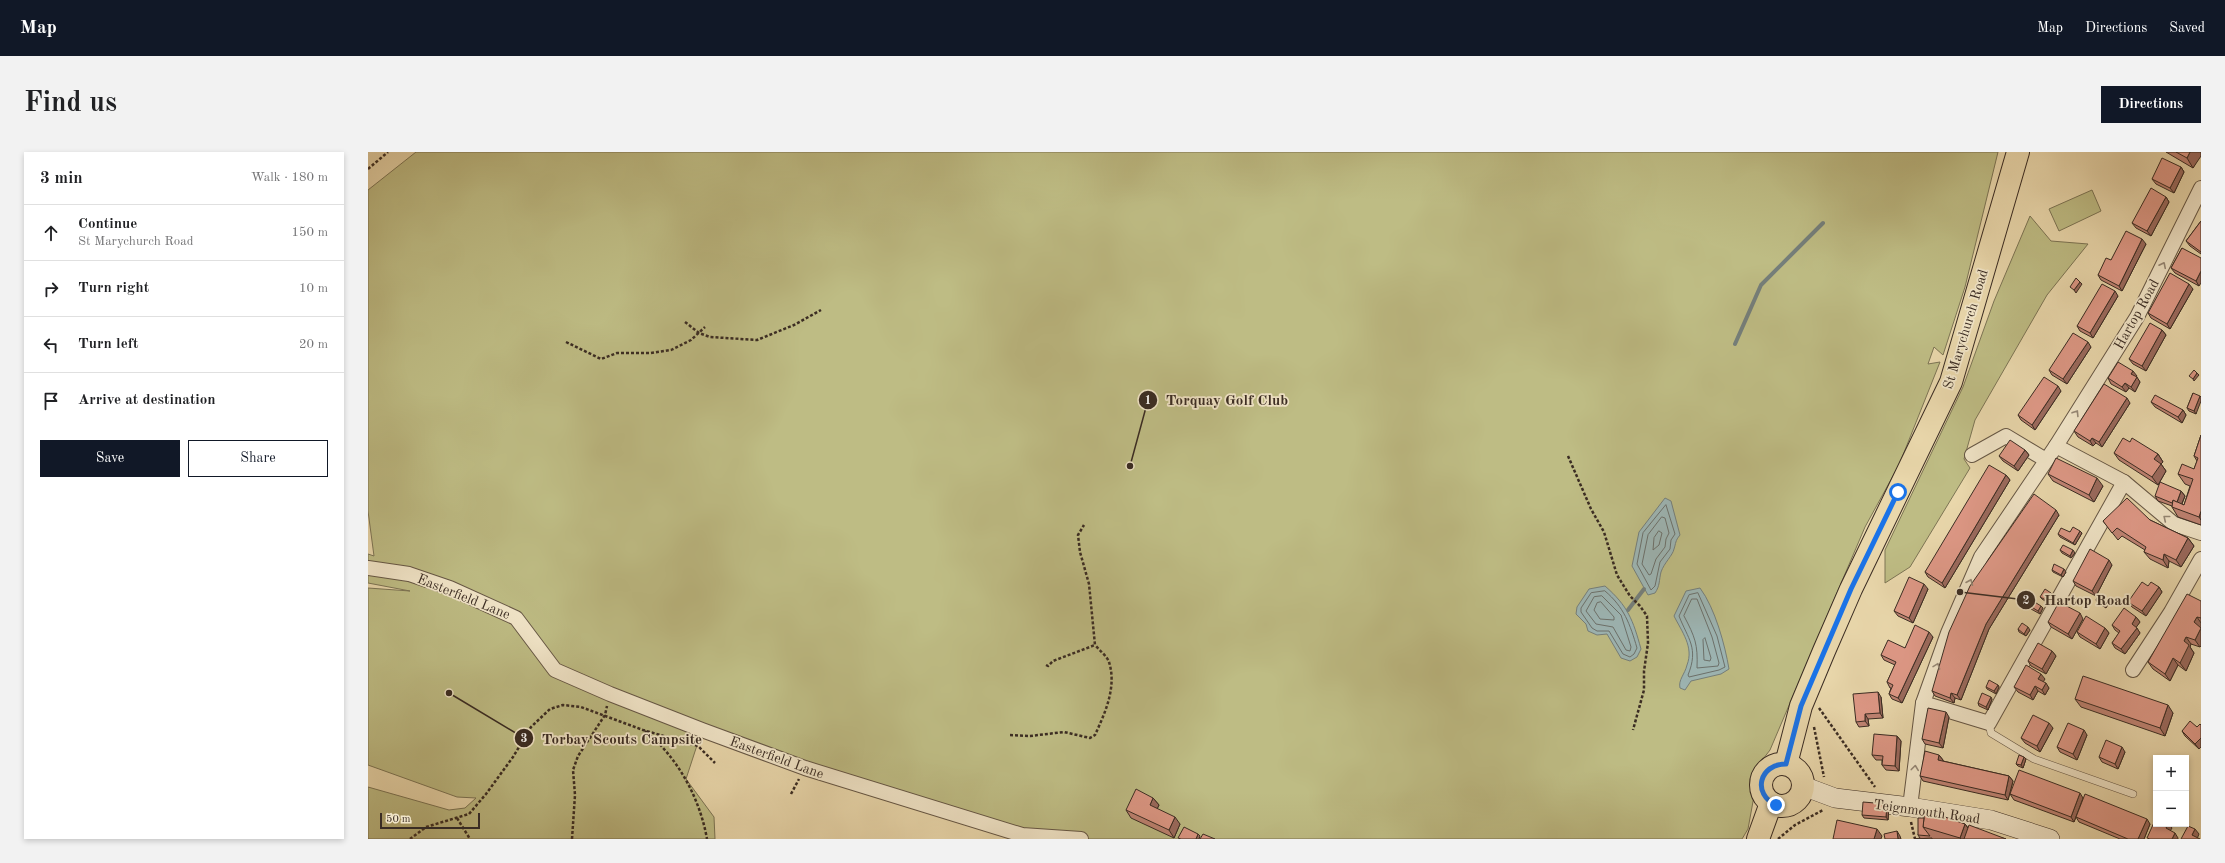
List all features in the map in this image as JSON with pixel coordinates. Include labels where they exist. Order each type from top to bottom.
[{"type":"main road","name":"St Marychurch Road","points":[[1786,764],[1801,706],[1851,589],[1951,382],[2018,152]]},
{"type":"main road","points":[[1786,764],[1791,766],[1800,774],[1803,786],[1799,797],[1789,805],[1783,806],[1771,803],[1762,792],[1762,777],[1772,767],[1786,764]]},
{"type":"main road","name":"Teignmouth Road","points":[[1803,786],[1831,797],[1910,807],[1991,820],[2050,839]]},
{"type":"main road","points":[[1758,839],[1771,803]]},
{"type":"street","name":"Hartop Road","points":[[1910,807],[1924,703],[1948,633],[1981,557],[2056,446],[2137,317],[2201,188]]},
{"type":"street","points":[[1972,455],[2006,436],[2046,460]]},
{"type":"street","points":[[2056,446],[2124,482],[2174,524],[2201,534]]},
{"type":"street","points":[[1924,703],[1988,723],[2124,482]]},
{"type":"street","points":[[2134,670],[2171,612],[2201,558]]},
{"type":"street","name":"Easterfield Lane","points":[[368,568],[415,576],[450,588],[516,618],[555,670],[610,694],[695,727],[805,768],[1022,835],[1081,839]]},
{"type":"lane","points":[[1988,723],[1990,733],[2034,759],[2133,794]]},
{"type":"path","points":[[368,169],[388,152]]},
{"type":"path","points":[[685,322],[699,333],[710,337],[757,340],[794,325],[821,310]]},
{"type":"path","points":[[566,342],[601,359],[617,353],[651,353],[671,350],[691,340],[705,327]]},
{"type":"path","points":[[1568,456],[1591,509],[1604,532],[1617,575],[1630,596],[1647,616],[1648,643],[1644,671],[1644,690],[1633,730]]},
{"type":"path","points":[[1010,735],[1030,736],[1064,732],[1090,738],[1095,735],[1110,703],[1111,682],[1109,661],[1095,645],[1089,584],[1080,552],[1078,535],[1084,525]]},
{"type":"path","points":[[1046,664],[1048,666],[1053,661],[1095,645]]},
{"type":"path","points":[[1807,691],[1887,804]]},
{"type":"path","points":[[410,839],[426,827],[469,814],[486,794],[513,757],[531,727],[550,709],[563,705],[581,707],[643,730],[698,746],[715,763]]},
{"type":"path","points":[[572,839],[575,795],[573,770],[578,756],[605,715]]},
{"type":"path","points":[[1778,839],[1795,825],[1824,810],[1831,797],[1813,723]]},
{"type":"path","points":[[643,730],[655,739],[677,766],[696,800],[703,818],[707,839]]},
{"type":"path","points":[[457,818],[470,839]]},
{"type":"shaded area","points":[[416,152],[1998,152],[1965,287],[1943,355],[1934,347],[1928,364],[1940,362],[1899,465],[1865,527],[1770,750],[1760,763],[1748,829],[1742,839],[1019,839],[702,730],[686,779],[714,817],[715,839],[368,839],[368,787],[449,810],[465,808],[476,798],[457,797],[368,765],[368,588],[410,591],[368,583],[368,554],[374,556],[368,511],[368,190]]},
{"type":"shaded area","points":[[2092,190],[2101,211],[2059,231],[2049,209]]},
{"type":"shaded area","points":[[2030,216],[2051,241],[2088,244],[2047,295],[1975,420],[1964,459],[1970,468],[1910,567],[1885,583],[1885,550],[1963,387],[1994,301]]},
{"type":"water","points":[[1665,498],[1671,501],[1680,535],[1676,540],[1672,554],[1662,569],[1657,590],[1655,593],[1648,595],[1632,566],[1639,532]]},
{"type":"water","points":[[1605,586],[1619,600],[1629,614],[1635,630],[1641,649],[1637,657],[1630,661],[1621,658],[1607,634],[1597,635],[1588,631],[1586,624],[1576,614],[1577,607],[1589,589]]},
{"type":"water","points":[[1700,588],[1715,616],[1719,627],[1729,669],[1721,674],[1691,681],[1685,690],[1680,688],[1680,685],[1689,658],[1689,652],[1686,640],[1674,616],[1686,591]]},
{"type":"building","points":[[2176,152],[2190,152],[2187,158]]},
{"type":"building","points":[[2162,158],[2181,167],[2170,188],[2152,179]]},
{"type":"building","points":[[2151,188],[2166,197],[2147,231],[2132,223]]},
{"type":"building","points":[[2201,221],[2201,252],[2186,241]]},
{"type":"building","points":[[2126,231],[2142,239],[2119,286],[2098,275],[2106,258],[2111,260]]},
{"type":"building","points":[[2182,248],[2201,258],[2201,271],[2196,281],[2171,268]]},
{"type":"building","points":[[2170,273],[2189,284],[2167,324],[2148,313]]},
{"type":"building","points":[[2076,278],[2080,282],[2074,290],[2070,287]]},
{"type":"building","points":[[2102,284],[2115,291],[2090,333],[2077,326]]},
{"type":"building","points":[[2150,323],[2162,330],[2142,366],[2129,359]]},
{"type":"building","points":[[2073,333],[2088,342],[2063,379],[2049,370]]},
{"type":"building","points":[[2118,362],[2133,371],[2131,374],[2137,377],[2131,387],[2125,383],[2122,387],[2108,378]]},
{"type":"building","points":[[2194,370],[2197,373],[2193,379],[2189,376]]},
{"type":"building","points":[[2044,377],[2058,386],[2032,425],[2018,415]]},
{"type":"building","points":[[2104,384],[2127,398],[2099,442],[2092,438],[2090,441],[2074,431]]},
{"type":"building","points":[[2193,393],[2200,396],[2194,411],[2187,408]]},
{"type":"building","points":[[2155,395],[2183,410],[2178,417],[2151,402]]},
{"type":"building","points":[[2201,435],[2201,511],[2199,517],[2172,507],[2173,500],[2184,505],[2193,479],[2178,474],[2182,464],[2194,469],[2198,458],[2194,456]]},
{"type":"building","points":[[2123,438],[2130,442],[2132,438],[2158,454],[2154,459],[2161,464],[2152,477],[2114,453]]},
{"type":"building","points":[[2010,440],[2025,450],[2014,466],[1999,456]]},
{"type":"building","points":[[2056,458],[2097,478],[2089,495],[2048,474]]},
{"type":"building","points":[[1989,465],[2006,475],[1942,583],[1925,572]]},
{"type":"building","points":[[2160,482],[2181,491],[2177,502],[2173,500],[2172,503],[2155,496]]},
{"type":"building","points":[[2034,494],[2056,510],[1986,624],[1957,695],[1951,693],[1950,698],[1932,691],[1949,632],[1970,586]]},
{"type":"building","points":[[2127,498],[2150,520],[2188,538],[2176,560],[2164,554],[2163,560],[2144,552],[2146,547],[2117,528],[2112,533],[2103,521]]},
{"type":"building","points":[[2073,527],[2080,531],[2073,543],[2058,534],[2061,528],[2070,532]]},
{"type":"building","points":[[2063,545],[2073,550],[2070,556],[2060,550]]},
{"type":"building","points":[[2090,549],[2109,560],[2092,591],[2073,581]]},
{"type":"building","points":[[2054,564],[2064,569],[2061,575],[2052,570]]},
{"type":"building","points":[[1909,577],[1924,584],[1909,618],[1894,611]]},
{"type":"building","points":[[2142,582],[2148,586],[2151,582],[2159,587],[2142,611],[2128,602]]},
{"type":"building","points":[[2045,589],[2051,593],[2046,600],[2040,597]]},
{"type":"building","points":[[2187,594],[2201,601],[2201,618],[2197,617],[2194,622],[2201,628],[2195,640],[2186,637],[2184,641],[2189,645],[2180,663],[2173,658],[2165,674],[2148,662]]},
{"type":"building","points":[[2098,596],[2107,602],[2104,606],[2096,600]]},
{"type":"building","points":[[2033,601],[2041,606],[2038,611],[2030,606]]},
{"type":"building","points":[[2059,602],[2080,613],[2068,634],[2048,622]]},
{"type":"building","points":[[2124,608],[2136,617],[2132,624],[2137,628],[2121,649],[2112,643],[2120,631],[2112,625]]},
{"type":"building","points":[[2086,616],[2105,628],[2096,644],[2077,632]]},
{"type":"building","points":[[2022,623],[2028,627],[2024,634],[2018,629]]},
{"type":"building","points":[[1915,625],[1929,632],[1898,698],[1889,694],[1893,685],[1887,682],[1896,662],[1881,655],[1888,640],[1905,648]]},
{"type":"building","points":[[2038,643],[2052,651],[2042,669],[2028,661]]},
{"type":"building","points":[[2026,665],[2041,674],[2038,679],[2046,683],[2042,690],[2035,686],[2030,695],[2014,687]]},
{"type":"building","points":[[2083,676],[2168,705],[2160,728],[2075,699]]},
{"type":"building","points":[[1989,680],[1998,685],[1994,691],[1986,687]]},
{"type":"building","points":[[1878,692],[1880,713],[1865,714],[1865,721],[1856,722],[1853,694]]},
{"type":"building","points":[[1982,693],[1991,697],[1986,707],[1978,703]]},
{"type":"building","points":[[1928,708],[1946,712],[1939,743],[1922,739]]},
{"type":"building","points":[[2033,715],[2049,723],[2037,746],[2021,738]]},
{"type":"building","points":[[2190,721],[2197,727],[2200,724],[2201,725],[2201,738],[2195,744],[2182,731]]},
{"type":"building","points":[[2068,723],[2084,730],[2073,754],[2057,747]]},
{"type":"building","points":[[1874,734],[1897,736],[1895,766],[1882,765],[1883,756],[1872,755]]},
{"type":"building","points":[[2106,740],[2122,747],[2115,764],[2099,757]]},
{"type":"building","points":[[1925,751],[1939,755],[1938,760],[2009,776],[2005,795],[1920,776]]},
{"type":"building","points":[[2019,755],[2024,757],[2021,765],[2016,764]]},
{"type":"building","points":[[2019,770],[2080,793],[2071,817],[2010,794]]},
{"type":"building","points":[[1136,789],[1153,798],[1150,805],[1175,817],[1169,830],[1126,810]]},
{"type":"building","points":[[2085,794],[2147,819],[2138,839],[2128,839],[2076,817]]},
{"type":"building","points":[[1863,802],[1887,804],[1886,817],[1862,815]]},
{"type":"building","points":[[1925,810],[1965,824],[1960,838],[1923,827]]},
{"type":"building","points":[[1918,818],[1924,818],[1923,827],[1930,836],[1918,835]]},
{"type":"building","points":[[1837,820],[1877,829],[1874,839],[1833,839]]},
{"type":"building","points":[[1969,825],[2006,839],[1964,839]]},
{"type":"building","points":[[2153,825],[2153,827],[2166,827],[2175,833],[2172,839],[2147,838]]},
{"type":"building","points":[[2189,826],[2195,829],[2192,835],[2200,839],[2181,839]]},
{"type":"building","points":[[1184,827],[1198,834],[1196,839],[1178,838]]},
{"type":"building","points":[[1897,831],[1898,839],[1885,839],[1884,834]]},
{"type":"building","points":[[1203,834],[1215,839],[1200,839]]},
{"type":"waterway","points":[[1735,344],[1761,285],[1823,223]]},
{"type":"waterway","points":[[1628,610],[1644,589]]},
{"type":"place","name":"Torquay Golf Club","points":[[1130,466]]},
{"type":"place","name":"Hartop Road","points":[[1960,592]]},
{"type":"place","name":"Torbay Scouts Campsite","points":[[449,693]]},
{"type":"route","points":[[1776,805],[1765,798],[1762,792],[1762,777],[1766,771],[1772,767],[1778,764],[1786,764],[1801,706],[1851,589],[1898,492]]}]
